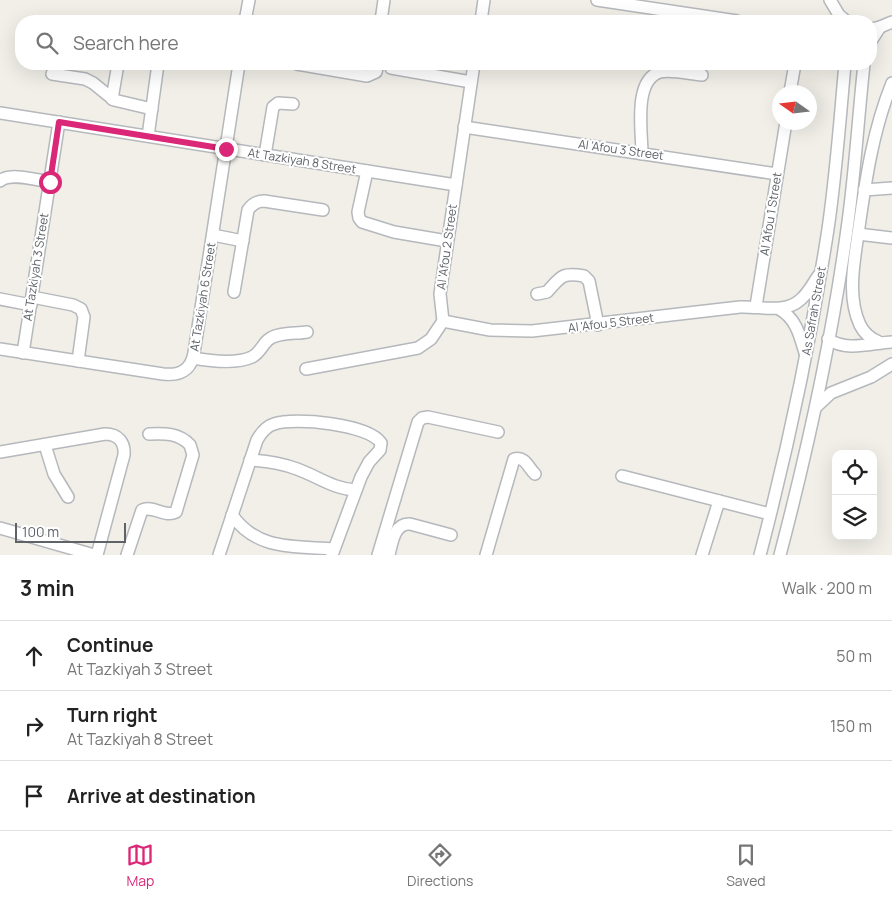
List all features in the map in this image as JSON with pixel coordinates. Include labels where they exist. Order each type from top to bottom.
[{"type":"street","points":[[247,15],[249,0]]},
{"type":"street","points":[[382,15],[384,0]]},
{"type":"street","points":[[482,15],[484,0]]},
{"type":"street","points":[[597,0],[697,15]]},
{"type":"street","points":[[830,0],[839,15]]},
{"type":"street","points":[[877,27],[892,22]]},
{"type":"street","points":[[112,99],[117,70]]},
{"type":"street","points":[[148,136],[157,70]]},
{"type":"street","name":"At Tazkiyah 6 Street","points":[[0,349],[169,375],[186,371],[193,358],[238,70]]},
{"type":"street","points":[[331,70],[365,76],[371,70]]},
{"type":"street","points":[[402,70],[471,82]]},
{"type":"street","name":"Al 'Afou 2 Street","points":[[443,321],[440,294],[473,70]]},
{"type":"street","points":[[791,85],[794,70]]},
{"type":"street","name":"As Safrah Street","points":[[760,555],[806,354],[821,272],[828,227],[844,70]]},
{"type":"street","name":"As Safrah Street","points":[[780,555],[815,409],[828,340],[847,229],[863,70]]},
{"type":"street","points":[[642,154],[641,109],[642,93],[646,82],[660,72],[702,75]]},
{"type":"street","points":[[52,74],[90,81],[112,99],[152,109]]},
{"type":"street","points":[[879,342],[870,338],[862,330],[855,309],[853,272],[864,190],[873,142],[892,83]]},
{"type":"street","points":[[265,155],[273,107],[278,103],[292,104]]},
{"type":"street","name":"At Tazkiyah 8 Street","points":[[0,113],[456,185]]},
{"type":"street","name":"At Tazkiyah 3 Street","points":[[23,353],[59,122]]},
{"type":"street","name":"Al 'Afou 3 Street","points":[[464,127],[777,174]]},
{"type":"street","name":"Al 'Afou 1 Street","points":[[756,306],[785,130]]},
{"type":"street","points":[[367,171],[358,212],[362,222],[394,232],[447,241]]},
{"type":"street","points":[[0,181],[4,177],[11,176],[50,182]]},
{"type":"street","points":[[864,190],[892,188]]},
{"type":"street","points":[[234,292],[248,210],[257,202],[264,201],[323,210]]},
{"type":"street","points":[[858,234],[892,238]]},
{"type":"street","points":[[213,235],[243,241]]},
{"type":"street","points":[[779,309],[790,306],[800,300],[821,272]]},
{"type":"street","points":[[537,294],[547,292],[563,276],[584,276],[590,283],[598,324]]},
{"type":"street","points":[[0,299],[76,306],[82,311],[84,317],[78,361]]},
{"type":"street","name":"Al 'Afou 5 Street","points":[[443,321],[490,330],[520,332],[756,306],[779,309]]},
{"type":"street","points":[[779,309],[788,314],[794,322],[806,354]]},
{"type":"street","points":[[306,369],[418,348],[431,339],[443,321]]},
{"type":"street","points":[[193,358],[221,361],[250,358],[257,354],[266,342],[273,337],[307,332]]},
{"type":"street","points":[[828,340],[848,347],[892,342]]},
{"type":"street","points":[[815,409],[831,394],[866,379],[892,364]]},
{"type":"street","points":[[378,555],[418,422],[422,418],[428,417],[498,432]]},
{"type":"street","points":[[219,555],[232,514],[255,444],[261,434],[275,424],[316,423],[358,429],[379,440],[380,450],[365,469],[333,552],[268,542],[249,533],[232,514]]},
{"type":"street","points":[[0,452],[109,434],[116,436],[122,442],[124,448],[124,455],[96,555],[0,528]]},
{"type":"street","points":[[127,555],[142,510],[148,508],[170,514],[176,512],[193,455],[190,445],[180,437],[165,434],[149,434]]},
{"type":"street","points":[[45,445],[54,474],[68,497]]},
{"type":"street","points":[[486,555],[514,459],[520,458],[527,462],[535,474]]},
{"type":"street","points":[[250,460],[285,465],[309,474],[332,486],[356,490]]},
{"type":"street","points":[[622,476],[770,514]]},
{"type":"street","points":[[702,555],[718,500]]},
{"type":"street","points":[[389,555],[396,531],[404,524],[451,535]]},
{"type":"route","points":[[50,182],[59,122],[226,149]]}]
